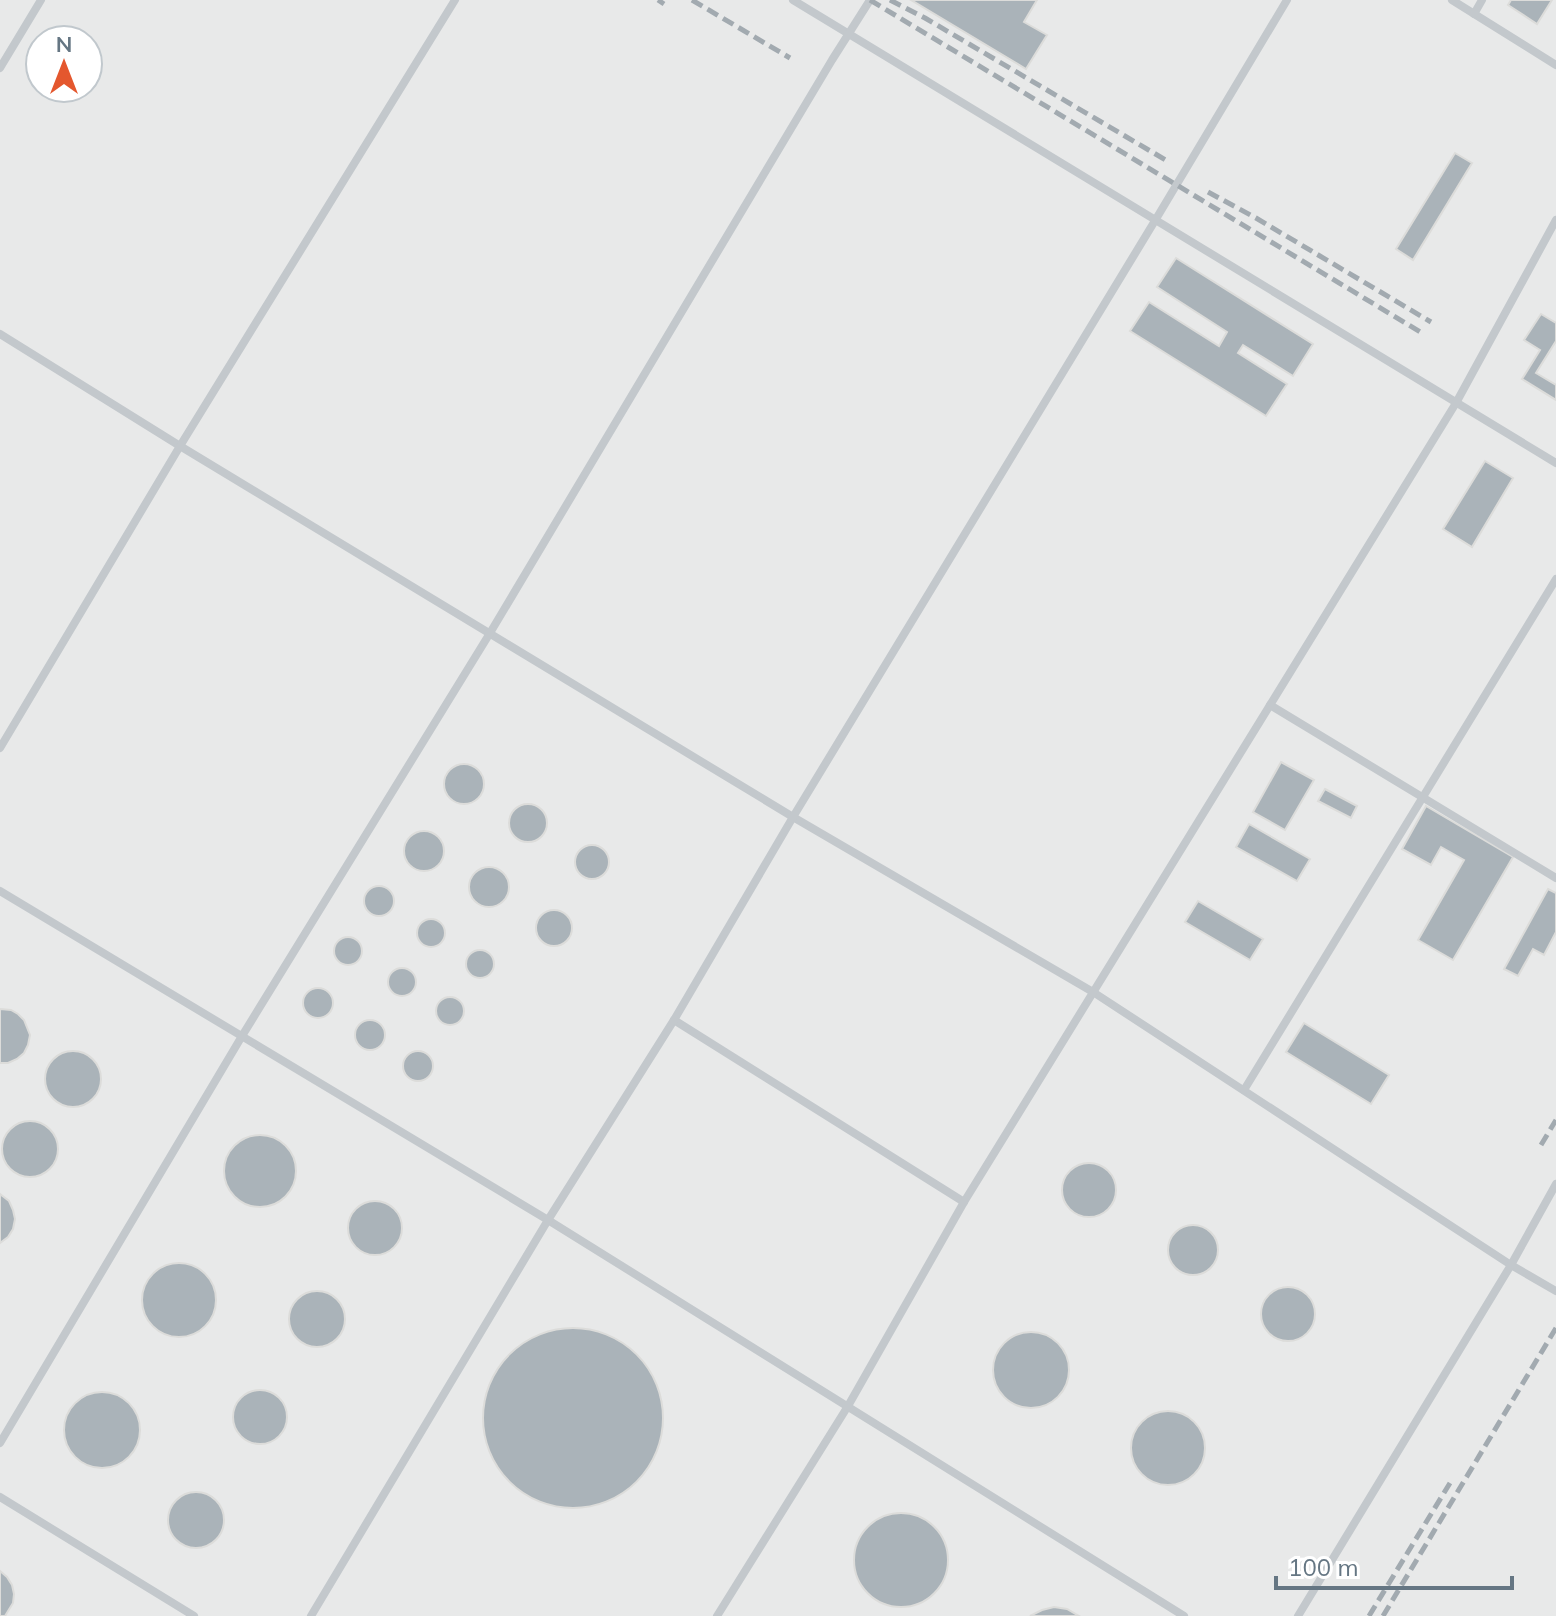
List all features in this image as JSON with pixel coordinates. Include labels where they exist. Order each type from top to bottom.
[{"type":"lane","points":[[0,68],[41,0]]},
{"type":"lane","points":[[0,748],[180,446],[455,0]]},
{"type":"lane","points":[[793,0],[1556,463]]},
{"type":"lane","points":[[0,1443],[242,1036],[490,633],[870,0]]},
{"type":"lane","points":[[311,1616],[548,1220],[674,1020],[793,817],[1287,0]]},
{"type":"lane","points":[[1452,0],[1556,65]]},
{"type":"lane","points":[[1474,14],[1482,0]]},
{"type":"lane","points":[[717,1616],[848,1406],[964,1202],[1456,403],[1556,220]]},
{"type":"lane","points":[[0,334],[793,817],[1093,992],[1511,1265],[1556,1291]]},
{"type":"lane","points":[[1244,1090],[1556,579]]},
{"type":"lane","points":[[1270,705],[1556,878]]},
{"type":"lane","points":[[0,891],[548,1220],[1184,1616]]},
{"type":"lane","points":[[674,1020],[964,1202]]},
{"type":"lane","points":[[1298,1616],[1511,1265],[1556,1184]]},
{"type":"lane","points":[[0,1497],[194,1616]]},
{"type":"shaded area","points":[[0,0],[1556,0],[1556,1616],[0,1616]]},
{"type":"building","points":[[911,0],[1037,0],[1024,22],[1047,35],[1026,69]]},
{"type":"building","points":[[1511,0],[1552,0],[1537,24],[1508,5]]},
{"type":"building","points":[[1455,153],[1472,163],[1413,260],[1396,249]]},
{"type":"building","points":[[1176,258],[1313,344],[1293,376],[1243,345],[1238,353],[1287,384],[1266,416],[1130,331],[1149,302],[1219,346],[1227,332],[1157,287]]},
{"type":"building","points":[[1541,314],[1556,323],[1556,341],[1536,373],[1556,385],[1556,400],[1522,379],[1540,350],[1524,340]]},
{"type":"building","points":[[1485,461],[1513,478],[1472,547],[1443,529]]},
{"type":"building","points":[[1281,762],[1314,780],[1285,830],[1253,812]]},
{"type":"building","points":[[464,764],[478,770],[484,784],[478,798],[464,804],[450,798],[444,784],[450,770]]},
{"type":"building","points":[[1325,789],[1357,806],[1351,818],[1318,801]]},
{"type":"building","points":[[528,804],[541,810],[547,823],[541,836],[528,842],[515,836],[509,823],[515,810]]},
{"type":"building","points":[[1426,806],[1513,857],[1453,960],[1418,940],[1464,860],[1441,847],[1431,865],[1402,849]]},
{"type":"building","points":[[1249,824],[1310,859],[1297,881],[1236,847]]},
{"type":"building","points":[[424,831],[438,837],[444,851],[438,865],[424,871],[410,865],[404,851],[410,837]]},
{"type":"building","points":[[592,845],[604,850],[609,862],[604,874],[592,879],[580,874],[575,862],[580,850]]},
{"type":"building","points":[[489,867],[503,873],[509,887],[503,901],[489,907],[475,901],[469,887],[475,873]]},
{"type":"building","points":[[379,886],[385,887],[393,895],[393,907],[385,915],[379,916],[373,915],[365,907],[364,901],[365,895],[373,887]]},
{"type":"building","points":[[1548,889],[1556,893],[1556,932],[1544,955],[1533,949],[1518,976],[1504,969]]},
{"type":"building","points":[[1198,901],[1263,939],[1250,960],[1185,922]]},
{"type":"building","points":[[554,910],[567,915],[572,928],[567,941],[554,946],[541,941],[536,928],[541,915]]},
{"type":"building","points":[[431,919],[441,923],[445,933],[441,943],[431,947],[421,943],[417,933],[421,923]]},
{"type":"building","points":[[348,937],[358,941],[362,951],[358,961],[348,965],[338,961],[334,951],[338,941]]},
{"type":"building","points":[[480,950],[490,954],[494,964],[490,974],[480,978],[470,974],[466,964],[470,954]]},
{"type":"building","points":[[402,968],[412,972],[416,982],[412,992],[402,996],[392,992],[388,982],[392,972]]},
{"type":"building","points":[[318,988],[329,992],[333,1003],[329,1014],[318,1018],[307,1014],[303,1003],[307,992]]},
{"type":"building","points":[[450,997],[460,1001],[464,1011],[460,1021],[450,1025],[440,1021],[436,1011],[440,1001]]},
{"type":"building","points":[[0,1009],[18,1014],[30,1035],[24,1053],[8,1063],[0,1063]]},
{"type":"building","points":[[370,1020],[381,1024],[385,1035],[381,1046],[370,1050],[359,1046],[355,1035],[359,1024]]},
{"type":"building","points":[[1304,1023],[1389,1075],[1371,1104],[1286,1052]]},
{"type":"building","points":[[73,1051],[93,1059],[101,1079],[93,1099],[73,1107],[53,1099],[45,1079],[53,1059]]},
{"type":"building","points":[[418,1051],[429,1055],[433,1066],[429,1077],[418,1081],[407,1077],[403,1066],[407,1055]]},
{"type":"building","points":[[30,1121],[50,1129],[58,1149],[50,1169],[30,1177],[10,1169],[2,1149],[10,1129]]},
{"type":"building","points":[[267,1135],[286,1145],[294,1157],[294,1185],[286,1197],[274,1205],[253,1207],[234,1197],[226,1185],[224,1164],[234,1145],[246,1137]]},
{"type":"building","points":[[1089,1163],[1108,1171],[1116,1190],[1108,1209],[1089,1217],[1070,1209],[1062,1190],[1070,1171]]},
{"type":"building","points":[[0,1194],[9,1201],[15,1219],[8,1237],[0,1243]]},
{"type":"building","points":[[375,1201],[394,1209],[402,1228],[394,1247],[375,1255],[356,1247],[348,1228],[356,1209]]},
{"type":"building","points":[[1193,1225],[1210,1233],[1218,1250],[1210,1267],[1193,1275],[1176,1267],[1168,1250],[1176,1233]]},
{"type":"building","points":[[172,1263],[186,1263],[200,1269],[210,1279],[216,1300],[210,1321],[200,1331],[186,1337],[172,1337],[158,1331],[148,1321],[142,1307],[142,1293],[148,1279],[158,1269]]},
{"type":"building","points":[[1288,1287],[1299,1289],[1307,1295],[1313,1303],[1313,1325],[1307,1333],[1299,1339],[1288,1341],[1277,1339],[1269,1333],[1263,1325],[1261,1314],[1263,1303],[1269,1295],[1277,1289]]},
{"type":"building","points":[[317,1291],[337,1299],[345,1319],[337,1339],[317,1347],[297,1339],[289,1319],[297,1299]]},
{"type":"building","points":[[573,1328],[607,1335],[637,1354],[656,1384],[663,1418],[656,1452],[637,1482],[607,1501],[573,1508],[539,1501],[509,1482],[490,1452],[483,1418],[490,1384],[509,1354],[539,1335]]},
{"type":"building","points":[[1031,1332],[1045,1335],[1058,1343],[1066,1356],[1069,1370],[1066,1384],[1058,1397],[1045,1405],[1031,1408],[1017,1405],[1004,1397],[996,1384],[993,1370],[996,1356],[1004,1343],[1017,1335]]},
{"type":"building","points":[[260,1390],[279,1398],[287,1417],[279,1436],[260,1444],[241,1436],[233,1417],[241,1398]]},
{"type":"building","points":[[95,1392],[109,1392],[123,1398],[134,1409],[140,1430],[137,1445],[129,1457],[109,1468],[95,1468],[81,1462],[70,1451],[64,1437],[64,1423],[70,1409],[81,1398]]},
{"type":"building","points":[[1168,1411],[1182,1414],[1194,1422],[1202,1434],[1205,1448],[1202,1462],[1194,1474],[1182,1482],[1168,1485],[1154,1482],[1142,1474],[1134,1462],[1131,1448],[1134,1434],[1142,1422],[1154,1414]]},
{"type":"building","points":[[196,1492],[216,1500],[224,1520],[216,1540],[196,1548],[176,1540],[168,1520],[176,1500]]},
{"type":"building","points":[[901,1513],[919,1517],[934,1527],[944,1542],[948,1560],[944,1578],[934,1593],[919,1603],[901,1607],[883,1603],[868,1593],[858,1578],[854,1560],[858,1542],[868,1527],[883,1517]]},
{"type":"building","points":[[0,1571],[12,1585],[14,1594],[13,1603],[5,1616],[0,1616]]},
{"type":"building","points":[[1054,1607],[1067,1609],[1079,1616],[1030,1616]]},
{"type":"railway","points":[[658,0],[664,4]]},
{"type":"railway","points":[[692,0],[790,58]]},
{"type":"railway","points":[[870,0],[1422,333]]},
{"type":"railway","points":[[890,0],[1169,162]]},
{"type":"railway","points":[[1208,192],[1431,322]]},
{"type":"railway","points":[[1541,1145],[1556,1120]]},
{"type":"railway","points":[[1383,1616],[1556,1328]]},
{"type":"railway","points":[[1369,1616],[1450,1483]]}]
